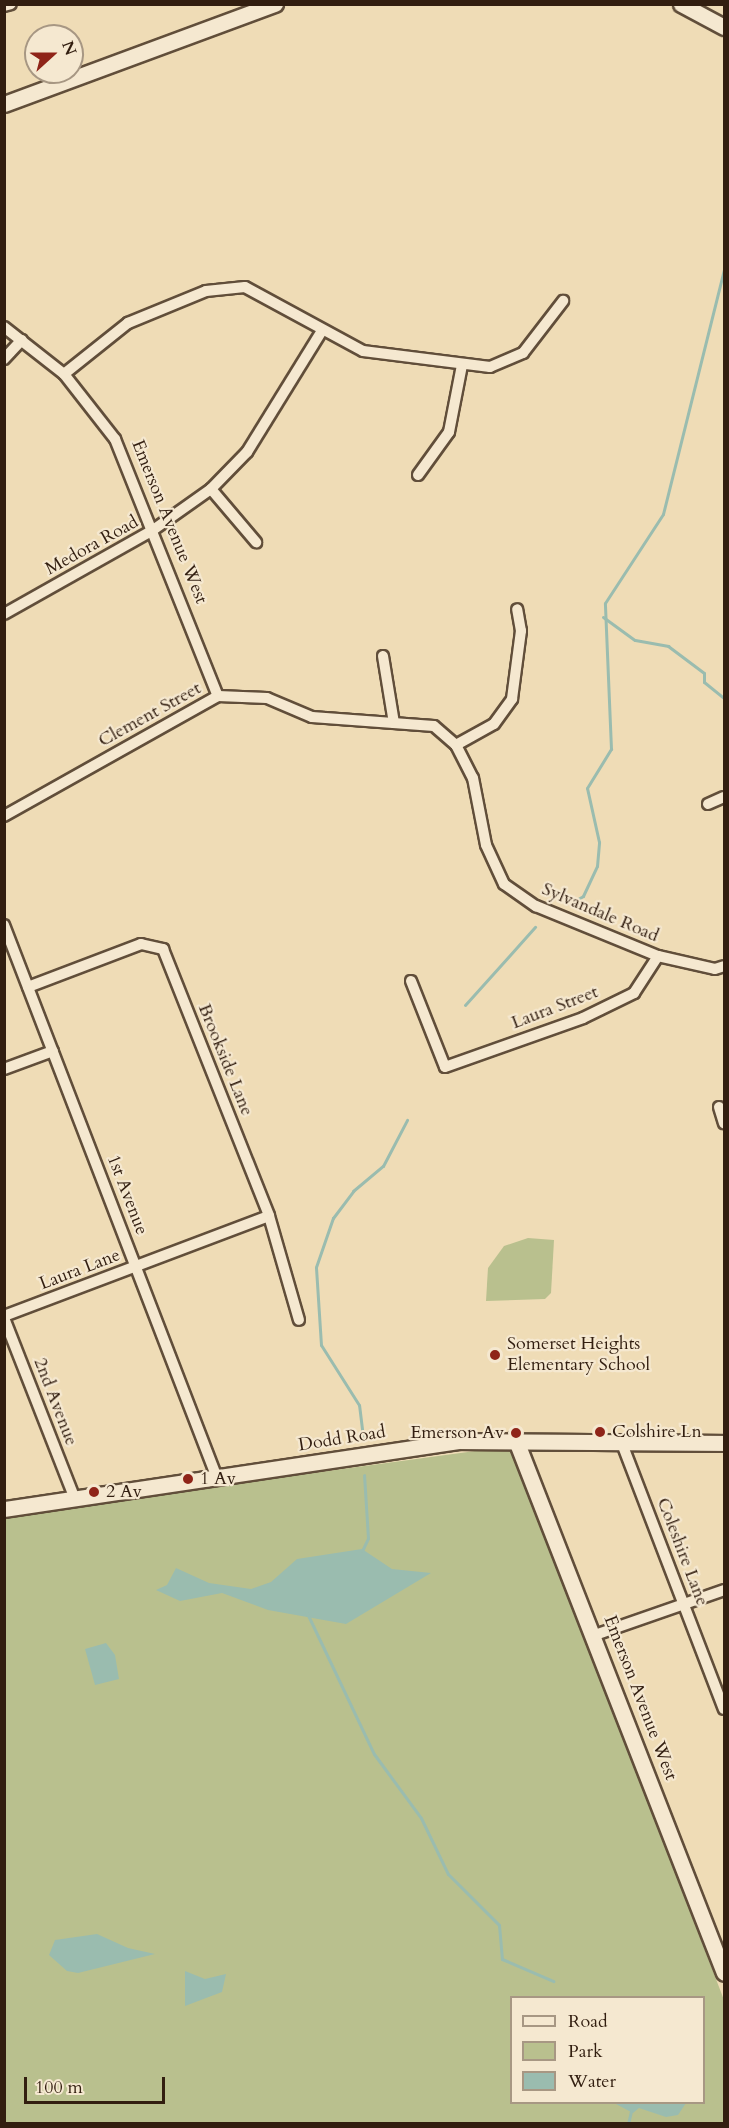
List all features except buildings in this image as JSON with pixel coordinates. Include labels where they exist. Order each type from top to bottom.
[{"type":"street","points":[[4,6],[11,4]]},
{"type":"street","points":[[4,104],[275,4]]},
{"type":"street","points":[[681,4],[724,27]]},
{"type":"street","points":[[64,374],[128,323],[206,291],[245,287],[280,303],[321,332],[363,351],[490,368],[523,353],[563,301]]},
{"type":"street","points":[[4,327],[22,340],[4,359]]},
{"type":"street","name":"Medora Road","points":[[4,614],[153,530],[211,489],[253,444],[321,332]]},
{"type":"street","name":"Emerson Avenue West","points":[[22,340],[64,374],[115,439],[218,696]]},
{"type":"street","points":[[418,475],[447,439],[462,365]]},
{"type":"street","points":[[211,489],[256,542]]},
{"type":"street","points":[[456,745],[494,724],[512,699],[521,631],[517,609]]},
{"type":"street","points":[[383,656],[394,723]]},
{"type":"street","name":"Clement Street","points":[[4,816],[218,696],[267,698],[312,717],[394,723]]},
{"type":"street","name":"Sylvandale Road","points":[[394,723],[434,726],[456,745],[473,777],[486,845],[504,884],[536,906],[658,956],[715,969],[724,966]]},
{"type":"street","points":[[708,804],[724,797]]},
{"type":"street","name":"1st Avenue","points":[[4,926],[217,1478]]},
{"type":"street","name":"Brookside Lane","points":[[28,987],[141,944],[163,949],[269,1216],[299,1320]]},
{"type":"street","name":"Laura Street","points":[[411,981],[445,1067],[583,1018],[634,993],[658,956]]},
{"type":"street","points":[[4,1069],[53,1051]]},
{"type":"street","points":[[719,1107],[724,1123]]},
{"type":"street","name":"Laura Lane","points":[[4,1317],[269,1216]]},
{"type":"street","name":"2nd Avenue","points":[[4,1317],[75,1499]]},
{"type":"street","name":"Emerson Avenue West","points":[[515,1438],[595,1635],[724,1973]]},
{"type":"street","name":"Dodd Road","points":[[4,1509],[413,1447],[515,1438],[724,1443]]},
{"type":"street","name":"Coleshire Lane","points":[[621,1441],[724,1709]]},
{"type":"street","points":[[595,1635],[683,1601],[724,1590]]},
{"type":"green space","points":[[528,1238],[554,1240],[551,1293],[545,1299],[486,1301],[488,1268],[504,1246]]},
{"type":"green space","points":[[512,1446],[724,2000],[724,2123],[5,2123],[4,1515]]},
{"type":"water","points":[[362,1549],[392,1569],[431,1573],[346,1624],[268,1610],[222,1593],[180,1601],[156,1590],[167,1585],[176,1568],[209,1583],[251,1589],[271,1582],[297,1559]]},
{"type":"water","points":[[106,1643],[115,1655],[119,1679],[95,1685],[85,1649]]},
{"type":"water","points":[[97,1934],[128,1948],[155,1954],[78,1973],[67,1971],[49,1955],[55,1940]]},
{"type":"water","points":[[185,1971],[205,1979],[226,1974],[222,1992],[185,2006]]},
{"type":"water","points":[[616,2104],[685,2104],[678,2115],[666,2117],[639,2108],[633,2113]]},
{"type":"waterway","points":[[571,903],[583,896],[597,866],[599,842],[587,788],[611,749],[605,603],[663,514],[724,270]]},
{"type":"waterway","points":[[603,617],[635,640],[668,646],[704,673],[704,682],[724,698]]},
{"type":"waterway","points":[[465,1005],[535,927]]},
{"type":"waterway","points":[[363,1437],[359,1405],[321,1345],[316,1267],[333,1218],[353,1191],[383,1166],[407,1120]]},
{"type":"waterway","points":[[362,1551],[368,1538],[364,1475]]},
{"type":"waterway","points":[[306,1611],[374,1754],[421,1818],[448,1874],[499,1925],[502,1959],[553,1981]]},
{"type":"waterway","points":[[628,2124],[631,2111]]},
{"type":"place","name":"Somerset Heights Elementary School","points":[[495,1355]]},
{"type":"place","name":"Colshire Ln","points":[[600,1432]]},
{"type":"place","name":"Emerson Av","points":[[516,1433]]},
{"type":"place","name":"1 Av","points":[[188,1479]]},
{"type":"place","name":"2 Av","points":[[94,1492]]}]
